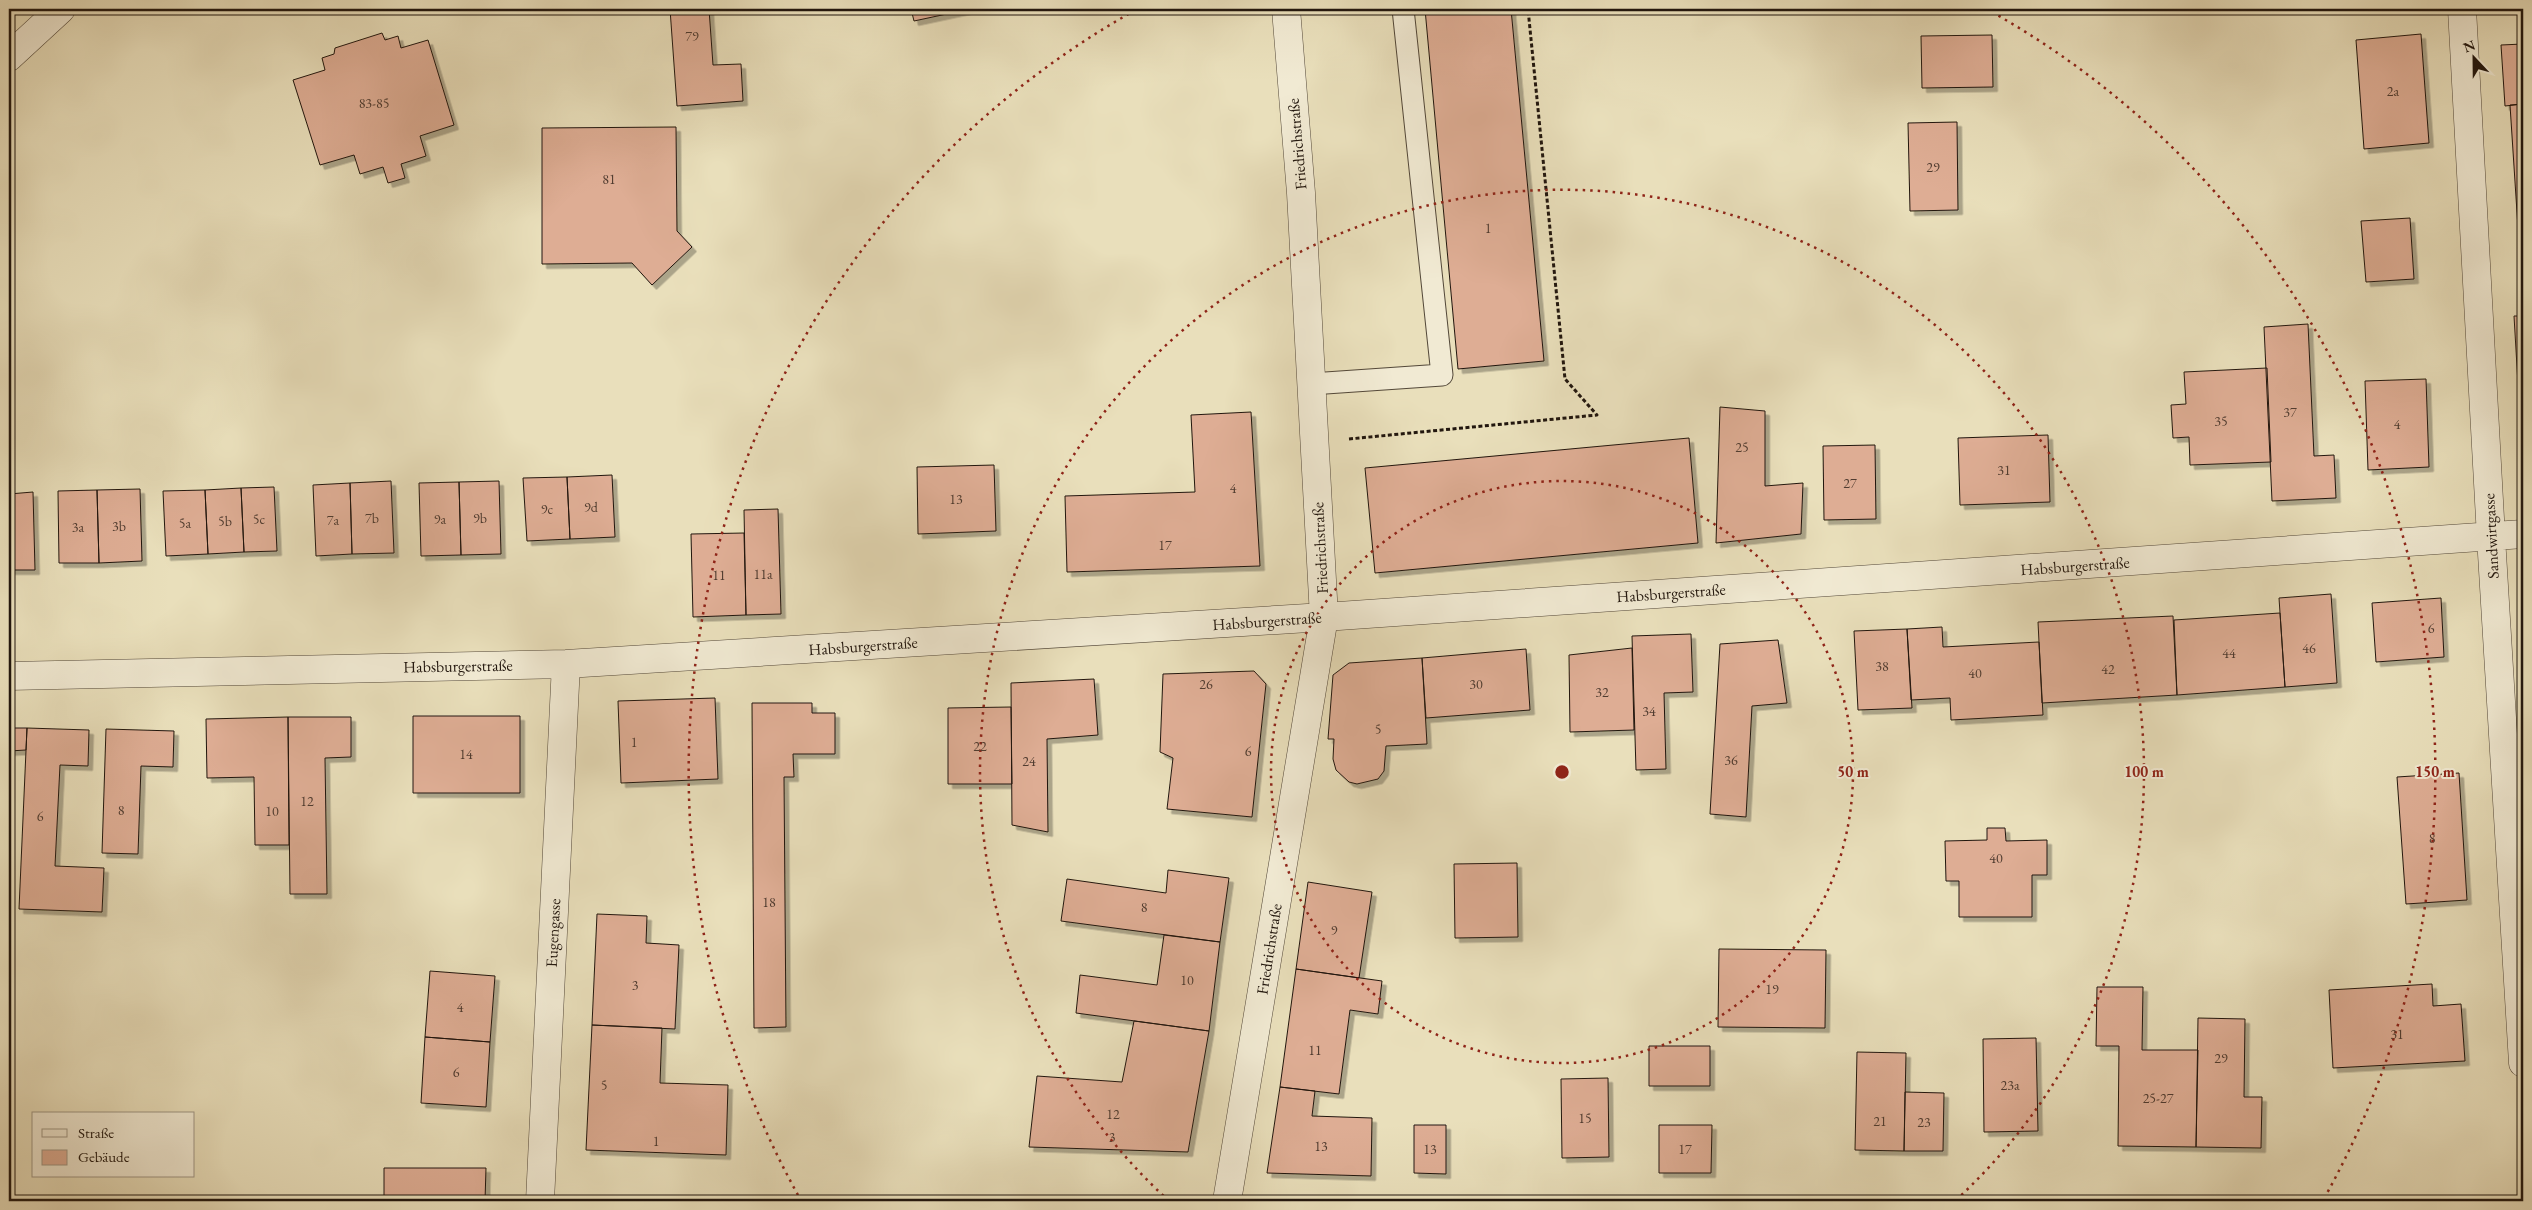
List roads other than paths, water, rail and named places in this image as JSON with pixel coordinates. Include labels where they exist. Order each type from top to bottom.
[{"type":"street","points":[[9,57],[61,9]]},
{"type":"street","name":"Friedrichstraße","points":[[1227,1201],[1324,617],[1301,193],[1286,9]]},
{"type":"street","name":"Sandwirtgasse","points":[[2462,9],[2491,537],[2523,1063]]},
{"type":"street","name":"Habsburgerstraße","points":[[9,676],[566,664],[1324,617],[2523,534]]},
{"type":"street","name":"Eugengasse","points":[[540,1201],[566,664]]},
{"type":"lane","points":[[1311,384],[1442,375],[1403,9]]}]
